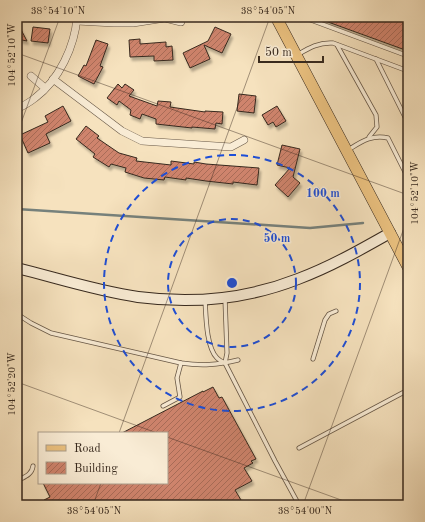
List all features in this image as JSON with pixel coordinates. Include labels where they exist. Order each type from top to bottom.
[{"type":"main road","points":[[276,17],[408,267]]},
{"type":"street","points":[[17,109],[36,97],[54,79],[69,51],[77,19],[114,23],[165,18],[181,22]]},
{"type":"street","points":[[31,76],[45,88]]},
{"type":"street","points":[[54,79],[122,131],[131,137],[142,141],[231,147],[244,140]]},
{"type":"street","points":[[17,268],[106,291],[136,297],[192,301],[225,297],[267,289],[298,280],[323,269],[390,233]]},
{"type":"lane","points":[[307,17],[311,20],[408,56]]},
{"type":"lane","points":[[296,55],[325,42],[408,71]]},
{"type":"lane","points":[[337,45],[376,115],[377,126],[369,137],[347,151]]},
{"type":"lane","points":[[376,59],[408,123]]},
{"type":"lane","points":[[369,137],[380,136],[388,138],[408,178]]},
{"type":"lane","points":[[225,297],[227,353],[225,363]]},
{"type":"lane","points":[[205,299],[209,341],[216,357],[225,363],[299,505]]},
{"type":"lane","points":[[313,359],[324,320],[329,314],[336,311]]},
{"type":"lane","points":[[17,314],[31,323],[52,333],[181,363],[195,365],[217,365],[238,360]]},
{"type":"lane","points":[[163,406],[180,397],[177,378],[181,363]]},
{"type":"lane","points":[[299,448],[408,390]]},
{"type":"lane","points":[[17,481],[30,474],[33,470],[33,466]]},
{"type":"building","points":[[408,17],[408,51],[317,18]]},
{"type":"building","points":[[17,22],[27,41],[17,39]]},
{"type":"building","points":[[33,27],[50,29],[48,43],[31,41]]},
{"type":"building","points":[[215,27],[231,34],[222,53],[204,45],[210,59],[190,68],[183,53],[208,41]]},
{"type":"building","points":[[140,39],[140,44],[166,42],[166,47],[172,46],[173,60],[154,61],[154,56],[130,57],[129,40]]},
{"type":"building","points":[[96,40],[108,44],[100,66],[103,67],[94,84],[78,76],[84,65],[86,66]]},
{"type":"building","points":[[118,84],[122,88],[125,84],[134,90],[129,96],[157,106],[158,101],[171,102],[170,107],[205,112],[223,112],[222,124],[216,123],[215,129],[192,128],[156,124],[156,119],[142,114],[140,119],[130,115],[131,110],[119,101],[117,105],[107,98]]},
{"type":"building","points":[[239,94],[256,96],[254,113],[237,111]]},
{"type":"building","points":[[63,106],[71,121],[46,134],[50,143],[28,153],[20,135],[48,122],[45,116]]},
{"type":"building","points":[[277,106],[286,121],[276,127],[273,122],[268,125],[262,115]]},
{"type":"building","points":[[86,126],[99,136],[97,138],[119,153],[137,158],[136,161],[171,165],[171,161],[194,164],[194,162],[259,168],[257,185],[233,182],[233,184],[186,178],[186,180],[165,177],[164,180],[144,178],[125,172],[126,168],[111,164],[109,167],[93,157],[95,154],[76,139]]},
{"type":"building","points":[[282,145],[300,149],[293,177],[300,183],[288,197],[275,185],[290,168],[277,165]]},
{"type":"building","points":[[213,387],[219,398],[222,397],[256,459],[251,461],[253,463],[244,468],[252,481],[235,490],[244,505],[47,505],[44,500],[50,497],[44,484],[168,484],[168,432],[124,432]]},
{"type":"waterway","points":[[17,209],[310,228],[363,223]]}]
